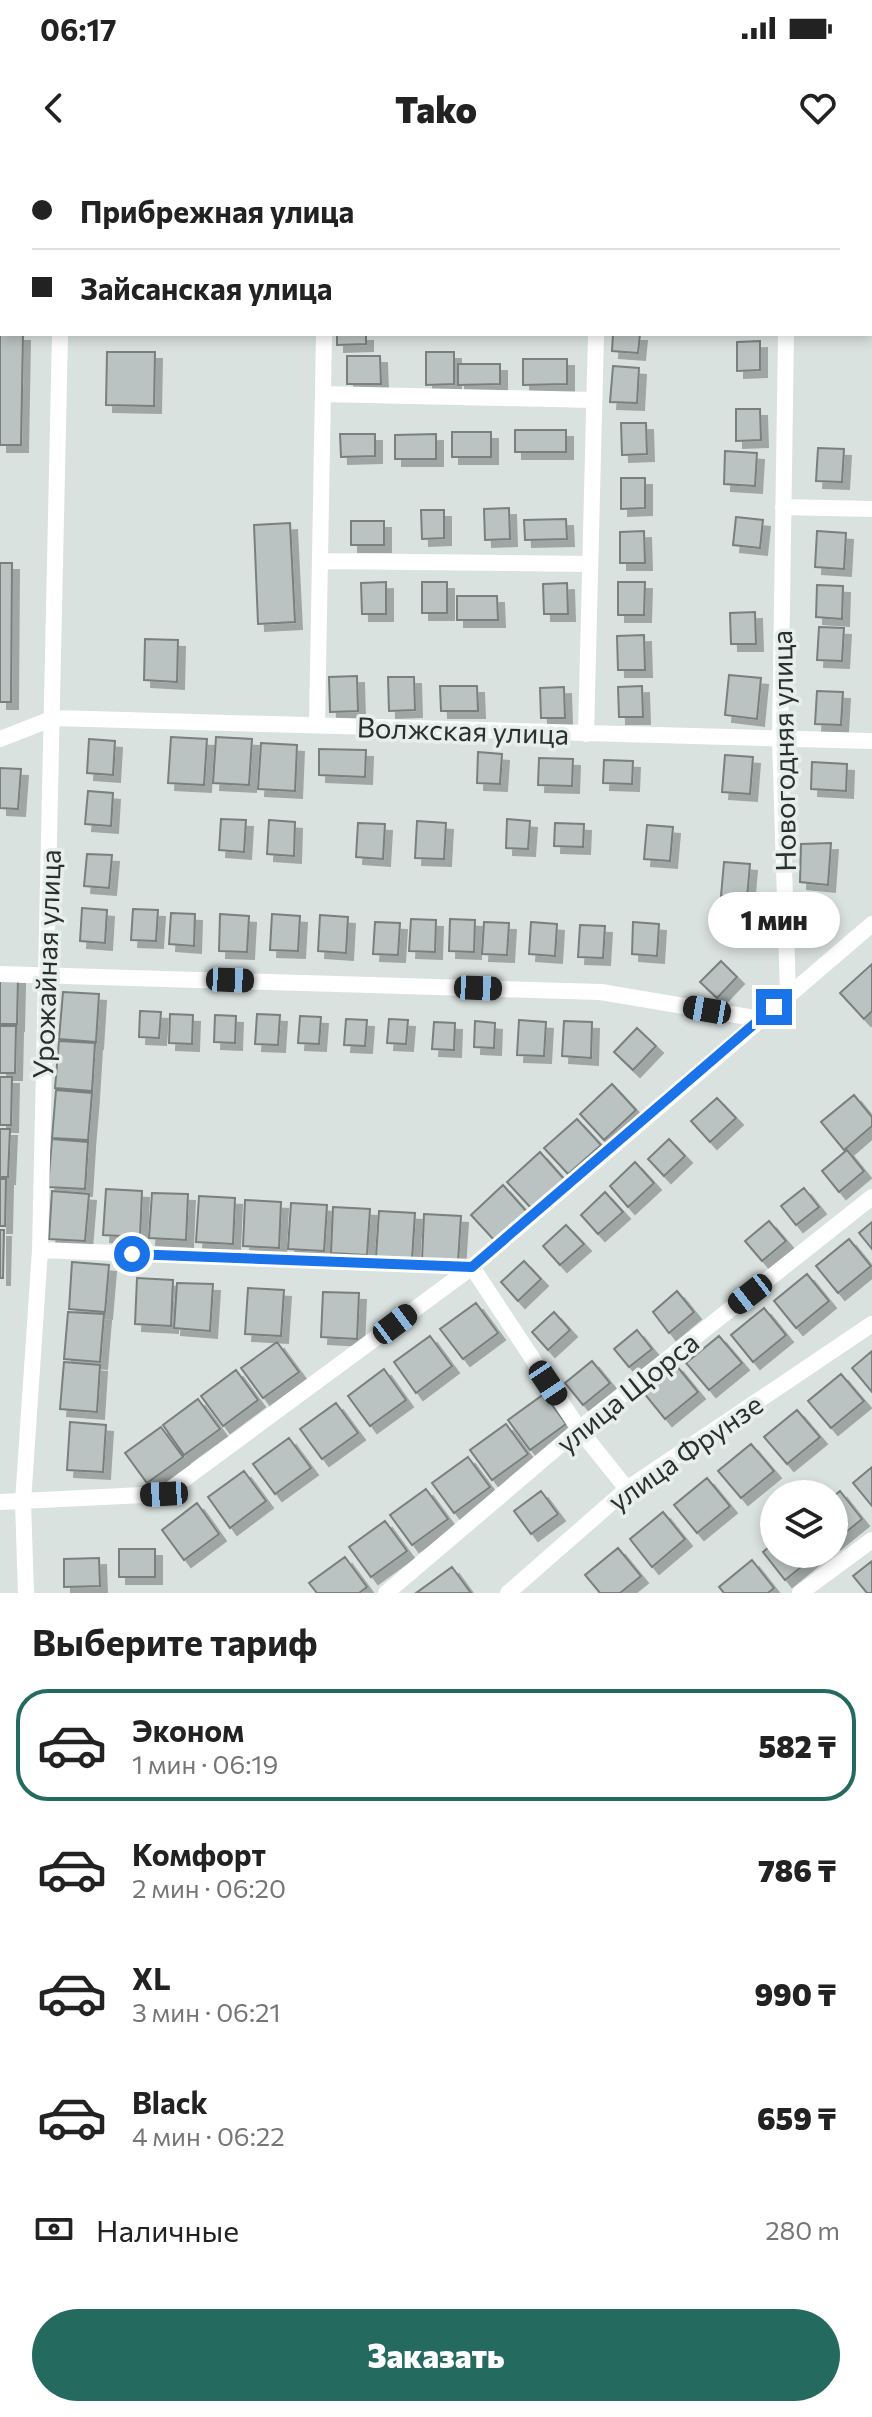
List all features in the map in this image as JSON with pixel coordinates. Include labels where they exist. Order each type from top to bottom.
[{"type":"street","name":"Урожайная улица","points":[[26,1593],[23,1502],[40,1250],[60,336]]},
{"type":"street","points":[[317,725],[324,336]]},
{"type":"street","points":[[586,734],[596,336]]},
{"type":"street","name":"Новогодняя улица","points":[[786,336],[780,740],[788,994]]},
{"type":"street","points":[[323,394],[594,400]]},
{"type":"street","points":[[783,507],[872,509]]},
{"type":"street","points":[[320,561],[590,564]]},
{"type":"street","name":"Волжская улица","points":[[54,718],[872,741]]},
{"type":"street","points":[[0,739],[54,718]]},
{"type":"street","points":[[0,1502],[164,1494],[472,1267],[872,924]]},
{"type":"street","points":[[0,974],[601,992],[760,1019]]},
{"type":"street","name":"улица Щорса","points":[[386,1593],[579,1429],[872,1197]]},
{"type":"street","points":[[40,1250],[472,1267]]},
{"type":"street","points":[[472,1267],[579,1429],[627,1489]]},
{"type":"street","name":"улица Фрунзе","points":[[508,1593],[627,1489],[872,1324]]},
{"type":"street","points":[[800,1593],[872,1540]]},
{"type":"building","points":[[0,336],[23,336],[21,445],[0,445]]},
{"type":"building","points":[[337,336],[366,336],[366,344],[337,345]]},
{"type":"building","points":[[613,336],[640,336],[638,353],[612,351]]},
{"type":"building","points":[[760,341],[760,370],[737,371],[737,342]]},
{"type":"building","points":[[107,352],[155,352],[154,406],[106,405]]},
{"type":"building","points":[[426,352],[454,352],[454,384],[426,385]]},
{"type":"building","points":[[347,356],[380,356],[381,384],[347,384]]},
{"type":"building","points":[[523,359],[567,359],[567,384],[523,385]]},
{"type":"building","points":[[458,364],[500,364],[500,384],[458,385]]},
{"type":"building","points":[[613,366],[639,368],[637,403],[610,402]]},
{"type":"building","points":[[736,409],[760,409],[761,440],[736,441]]},
{"type":"building","points":[[621,423],[646,423],[647,454],[622,455]]},
{"type":"building","points":[[515,430],[566,430],[566,452],[515,452]]},
{"type":"building","points":[[452,432],[491,432],[491,457],[452,457]]},
{"type":"building","points":[[340,434],[375,434],[375,456],[341,457]]},
{"type":"building","points":[[436,434],[436,459],[395,459],[395,435]]},
{"type":"building","points":[[818,448],[844,449],[842,482],[816,481]]},
{"type":"building","points":[[725,451],[757,453],[755,486],[724,484]]},
{"type":"building","points":[[621,478],[645,478],[645,508],[621,509]]},
{"type":"building","points":[[509,508],[510,539],[485,540],[484,509]]},
{"type":"building","points":[[421,510],[444,510],[444,538],[422,539]]},
{"type":"building","points":[[736,517],[763,520],[760,548],[733,545]]},
{"type":"building","points":[[566,519],[567,539],[525,540],[524,520]]},
{"type":"building","points":[[351,521],[384,521],[384,545],[351,545]]},
{"type":"building","points":[[290,523],[295,622],[258,624],[254,525]]},
{"type":"building","points":[[644,531],[645,563],[620,563],[620,532]]},
{"type":"building","points":[[817,531],[846,533],[844,569],[815,567]]},
{"type":"building","points":[[0,563],[12,563],[11,702],[0,702]]},
{"type":"building","points":[[386,582],[386,614],[362,614],[361,583]]},
{"type":"building","points":[[422,582],[447,582],[447,613],[422,613]]},
{"type":"building","points":[[618,582],[645,582],[644,615],[618,615]]},
{"type":"building","points":[[567,583],[568,614],[544,614],[543,584]]},
{"type":"building","points":[[817,585],[843,586],[842,619],[816,617]]},
{"type":"building","points":[[457,596],[497,596],[498,620],[457,620]]},
{"type":"building","points":[[755,612],[756,644],[731,644],[730,613]]},
{"type":"building","points":[[819,627],[844,628],[842,661],[817,660]]},
{"type":"building","points":[[644,635],[645,670],[618,670],[617,636]]},
{"type":"building","points":[[145,639],[178,640],[177,682],[144,680]]},
{"type":"building","points":[[729,675],[761,678],[757,719],[725,715]]},
{"type":"building","points":[[357,676],[358,711],[330,712],[329,677]]},
{"type":"building","points":[[388,677],[414,677],[415,710],[389,711]]},
{"type":"building","points":[[440,686],[477,686],[478,711],[441,711]]},
{"type":"building","points":[[642,686],[643,717],[619,717],[618,687]]},
{"type":"building","points":[[564,687],[565,718],[541,718],[540,688]]},
{"type":"building","points":[[817,691],[843,692],[841,725],[815,724]]},
{"type":"building","points":[[171,737],[207,739],[204,785],[168,783]]},
{"type":"building","points":[[216,737],[252,739],[249,785],[213,783]]},
{"type":"building","points":[[89,739],[115,741],[113,775],[87,773]]},
{"type":"building","points":[[261,743],[297,745],[295,791],[258,789]]},
{"type":"building","points":[[319,749],[366,750],[365,777],[319,775]]},
{"type":"building","points":[[478,752],[502,754],[500,784],[477,783]]},
{"type":"building","points":[[725,755],[753,757],[750,794],[722,792]]},
{"type":"building","points":[[539,758],[573,759],[572,786],[538,785]]},
{"type":"building","points":[[604,760],[633,761],[632,784],[603,783]]},
{"type":"building","points":[[812,762],[847,764],[846,791],[811,789]]},
{"type":"building","points":[[0,768],[21,769],[18,809],[0,808]]},
{"type":"building","points":[[88,791],[113,793],[111,826],[85,824]]},
{"type":"building","points":[[221,819],[246,820],[244,852],[219,850]]},
{"type":"building","points":[[507,819],[530,821],[528,849],[506,848]]},
{"type":"building","points":[[269,820],[295,822],[294,856],[267,854]]},
{"type":"building","points":[[417,821],[446,823],[444,859],[415,858]]},
{"type":"building","points":[[358,823],[385,824],[383,859],[356,857]]},
{"type":"building","points":[[555,823],[584,824],[583,847],[554,846]]},
{"type":"building","points":[[647,825],[673,827],[670,861],[644,859]]},
{"type":"building","points":[[831,843],[828,885],[800,882],[801,844]]},
{"type":"building","points":[[87,854],[112,855],[109,888],[84,886]]},
{"type":"building","points":[[724,862],[750,864],[747,898],[721,896]]},
{"type":"building","points":[[82,908],[107,910],[105,943],[80,941]]},
{"type":"building","points":[[133,909],[158,910],[156,941],[131,940]]},
{"type":"building","points":[[171,913],[195,914],[194,946],[169,944]]},
{"type":"building","points":[[220,914],[249,916],[247,952],[219,951]]},
{"type":"building","points":[[272,914],[300,916],[298,951],[270,950]]},
{"type":"building","points":[[320,915],[348,917],[346,953],[318,951]]},
{"type":"building","points":[[411,919],[436,920],[435,952],[409,951]]},
{"type":"building","points":[[450,919],[475,920],[474,952],[449,951]]},
{"type":"building","points":[[375,922],[400,923],[398,955],[373,954]]},
{"type":"building","points":[[484,922],[509,923],[507,955],[482,954]]},
{"type":"building","points":[[531,922],[557,924],[555,956],[529,954]]},
{"type":"building","points":[[633,922],[659,924],[657,956],[632,954]]},
{"type":"building","points":[[580,925],[605,926],[603,958],[578,957]]},
{"type":"building","points":[[721,961],[737,977],[717,998],[700,982]]},
{"type":"building","points":[[872,964],[872,1011],[864,1019],[840,993]]},
{"type":"building","points":[[0,977],[18,977],[17,1024],[0,1024]]},
{"type":"building","points":[[63,992],[99,994],[96,1042],[59,1039]]},
{"type":"building","points":[[140,1011],[161,1012],[159,1038],[139,1037]]},
{"type":"building","points":[[170,1014],[193,1015],[192,1044],[169,1043]]},
{"type":"building","points":[[257,1014],[280,1015],[278,1045],[255,1044]]},
{"type":"building","points":[[215,1015],[236,1016],[235,1043],[214,1042]]},
{"type":"building","points":[[300,1016],[321,1017],[319,1044],[298,1043]]},
{"type":"building","points":[[346,1019],[367,1020],[365,1046],[344,1045]]},
{"type":"building","points":[[389,1019],[408,1020],[406,1044],[387,1043]]},
{"type":"building","points":[[519,1020],[546,1022],[544,1056],[517,1055]]},
{"type":"building","points":[[475,1021],[495,1023],[494,1048],[474,1047]]},
{"type":"building","points":[[564,1021],[592,1022],[591,1058],[562,1056]]},
{"type":"building","points":[[434,1022],[455,1023],[454,1050],[432,1049]]},
{"type":"building","points":[[0,1026],[16,1026],[15,1073],[0,1073]]},
{"type":"building","points":[[637,1028],[656,1046],[633,1070],[614,1052]]},
{"type":"building","points":[[59,1041],[95,1043],[92,1091],[55,1088]]},
{"type":"building","points":[[0,1077],[12,1077],[11,1125],[0,1125]]},
{"type":"building","points":[[612,1084],[636,1110],[604,1140],[580,1114]]},
{"type":"building","points":[[56,1090],[92,1093],[88,1140],[52,1138]]},
{"type":"building","points":[[854,1095],[872,1117],[872,1126],[844,1150],[821,1122]]},
{"type":"building","points":[[717,1098],[736,1118],[710,1142],[691,1121]]},
{"type":"building","points":[[577,1119],[601,1145],[568,1174],[544,1148]]},
{"type":"building","points":[[0,1129],[10,1129],[8,1177],[0,1177]]},
{"type":"building","points":[[52,1139],[88,1142],[85,1189],[48,1187]]},
{"type":"building","points":[[669,1139],[685,1156],[664,1176],[648,1159]]},
{"type":"building","points":[[847,1150],[864,1171],[839,1192],[822,1171]]},
{"type":"building","points":[[540,1152],[564,1179],[531,1208],[507,1182]]},
{"type":"building","points":[[635,1162],[654,1183],[628,1207],[610,1186]]},
{"type":"building","points":[[0,1179],[6,1179],[5,1226],[0,1226]]},
{"type":"building","points":[[503,1185],[527,1212],[495,1241],[471,1215]]},
{"type":"building","points":[[804,1188],[819,1207],[796,1225],[781,1206]]},
{"type":"building","points":[[106,1189],[142,1191],[140,1237],[103,1235]]},
{"type":"building","points":[[52,1191],[89,1194],[85,1241],[49,1239]]},
{"type":"building","points":[[605,1192],[623,1212],[598,1234],[581,1215]]},
{"type":"building","points":[[152,1193],[188,1194],[186,1240],[149,1238]]},
{"type":"building","points":[[199,1196],[235,1198],[233,1244],[196,1242]]},
{"type":"building","points":[[245,1200],[281,1202],[279,1248],[243,1246]]},
{"type":"building","points":[[291,1203],[327,1205],[324,1251],[288,1249]]},
{"type":"building","points":[[333,1207],[370,1209],[367,1255],[331,1253]]},
{"type":"building","points":[[379,1211],[415,1213],[412,1259],[376,1257]]},
{"type":"building","points":[[424,1214],[461,1216],[458,1262],[422,1260]]},
{"type":"building","points":[[769,1221],[786,1241],[762,1261],[745,1241]]},
{"type":"building","points":[[872,1222],[872,1249],[859,1233]]},
{"type":"building","points":[[566,1225],[584,1244],[560,1265],[543,1246]]},
{"type":"building","points":[[0,1230],[4,1230],[3,1278],[0,1278]]},
{"type":"building","points":[[849,1239],[871,1266],[838,1293],[816,1266]]},
{"type":"building","points":[[524,1261],[541,1279],[518,1301],[501,1282]]},
{"type":"building","points":[[72,1262],[109,1265],[105,1312],[69,1309]]},
{"type":"building","points":[[807,1274],[829,1301],[796,1328],[774,1301]]},
{"type":"building","points":[[137,1278],[173,1280],[171,1326],[135,1324]]},
{"type":"building","points":[[177,1283],[213,1284],[210,1331],[174,1328]]},
{"type":"building","points":[[248,1288],[284,1290],[281,1336],[245,1334]]},
{"type":"building","points":[[677,1291],[694,1312],[669,1333],[653,1312]]},
{"type":"building","points":[[323,1292],[359,1293],[357,1339],[321,1337]]},
{"type":"building","points":[[476,1303],[498,1333],[463,1359],[440,1329]]},
{"type":"building","points":[[764,1308],[786,1335],[753,1362],[731,1335]]},
{"type":"building","points":[[68,1312],[104,1314],[100,1362],[64,1359]]},
{"type":"building","points":[[554,1312],[570,1330],[548,1350],[532,1332]]},
{"type":"building","points":[[637,1330],[652,1349],[629,1367],[614,1349]]},
{"type":"building","points":[[430,1336],[452,1366],[416,1393],[394,1362]]},
{"type":"building","points":[[719,1336],[742,1363],[709,1390],[686,1363]]},
{"type":"building","points":[[277,1342],[299,1372],[263,1398],[241,1368]]},
{"type":"building","points":[[872,1351],[872,1392],[852,1368]]},
{"type":"building","points":[[592,1361],[610,1383],[583,1405],[565,1383]]},
{"type":"building","points":[[64,1362],[100,1365],[97,1412],[60,1409]]},
{"type":"building","points":[[676,1365],[698,1392],[665,1419],[643,1392]]},
{"type":"building","points":[[384,1369],[406,1400],[370,1426],[348,1396]]},
{"type":"building","points":[[236,1370],[258,1400],[223,1426],[201,1396]]},
{"type":"building","points":[[841,1374],[864,1401],[831,1428],[808,1401]]},
{"type":"building","points":[[544,1394],[566,1424],[530,1450],[508,1420]]},
{"type":"building","points":[[198,1399],[220,1429],[184,1455],[163,1425]]},
{"type":"building","points":[[336,1403],[358,1433],[322,1459],[300,1429]]},
{"type":"building","points":[[797,1410],[820,1437],[787,1464],[764,1437]]},
{"type":"building","points":[[70,1422],[106,1425],[103,1472],[67,1470]]},
{"type":"building","points":[[506,1424],[528,1454],[492,1480],[470,1450]]},
{"type":"building","points":[[161,1427],[183,1457],[147,1483],[125,1453]]},
{"type":"building","points":[[289,1438],[311,1468],[275,1494],[253,1464]]},
{"type":"building","points":[[751,1444],[774,1471],[741,1498],[718,1471]]},
{"type":"building","points":[[468,1457],[490,1487],[454,1513],[432,1483]]},
{"type":"building","points":[[872,1467],[872,1506],[853,1483]]},
{"type":"building","points":[[244,1471],[266,1501],[230,1528],[208,1497]]},
{"type":"building","points":[[707,1478],[730,1506],[697,1533],[674,1505]]},
{"type":"building","points":[[426,1489],[448,1519],[412,1545],[390,1515]]},
{"type":"building","points":[[541,1491],[558,1514],[531,1534],[514,1511]]},
{"type":"building","points":[[848,1501],[862,1519],[848,1530]]},
{"type":"building","points":[[197,1503],[219,1534],[184,1560],[162,1530]]},
{"type":"building","points":[[663,1512],[685,1539],[652,1567],[630,1539]]},
{"type":"building","points":[[385,1521],[407,1551],[371,1577],[349,1547]]},
{"type":"building","points":[[618,1548],[641,1576],[620,1593],[600,1593],[585,1575]]},
{"type":"building","points":[[119,1549],[155,1549],[155,1577],[119,1577]]},
{"type":"building","points":[[345,1557],[367,1587],[359,1593],[317,1593],[309,1583]]},
{"type":"building","points":[[99,1558],[100,1586],[64,1587],[64,1559]]},
{"type":"building","points":[[752,1560],[774,1588],[768,1593],[724,1593],[719,1587]]},
{"type":"building","points":[[872,1561],[872,1593],[867,1593],[853,1576]]},
{"type":"building","points":[[452,1567],[471,1593],[416,1593]]},
{"type":"building","points":[[776,1568],[800,1568],[785,1580]]},
{"type":"route","points":[[132,1254],[472,1267],[774,1007]]}]
